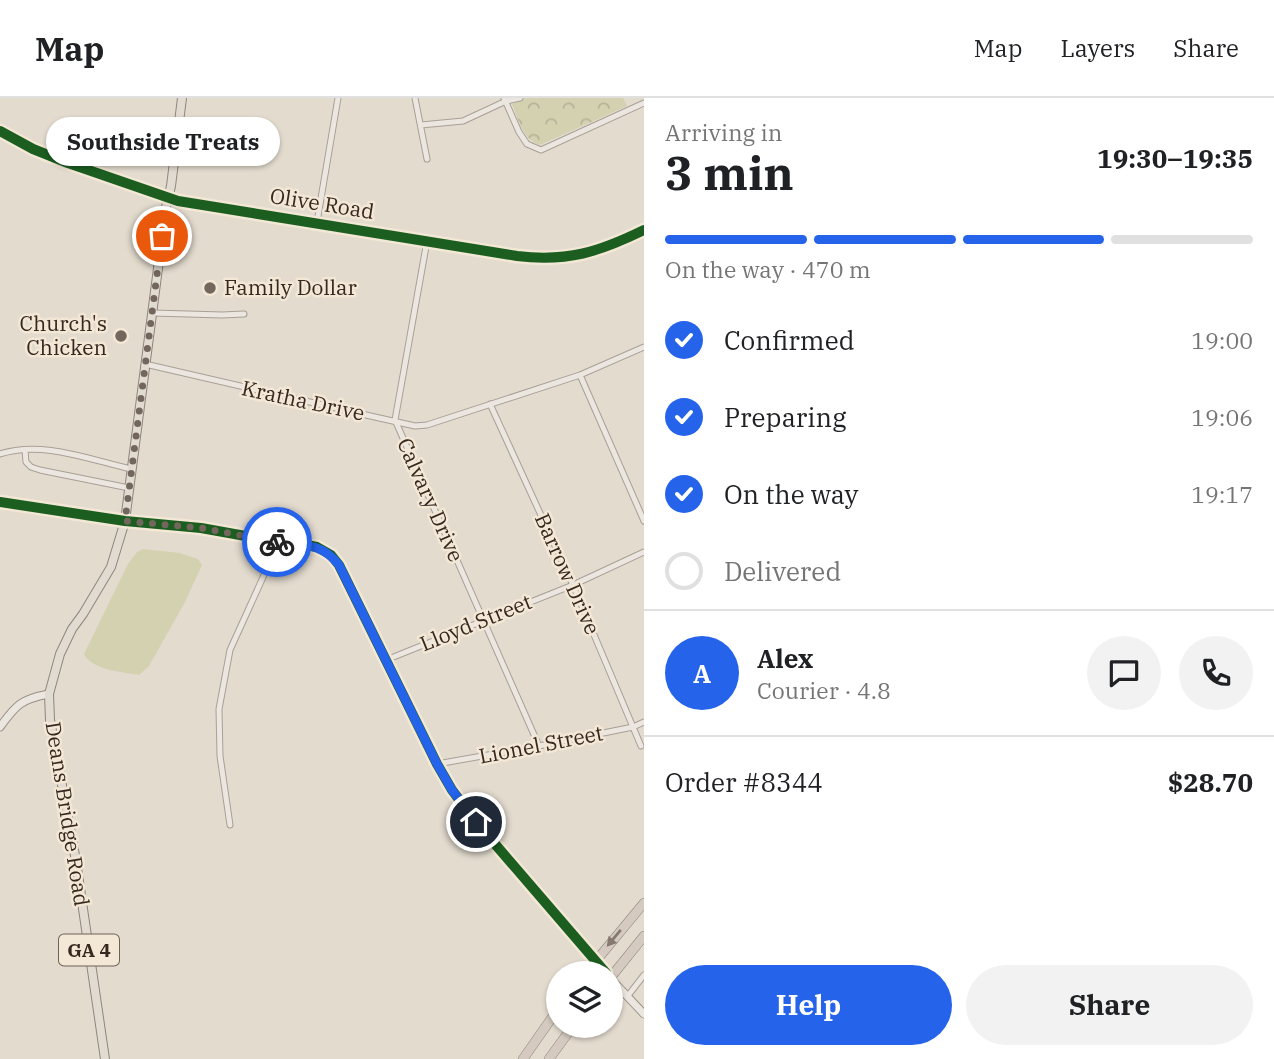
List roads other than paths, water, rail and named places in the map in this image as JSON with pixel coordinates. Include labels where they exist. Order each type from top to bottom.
[{"type":"highway","points":[[596,960],[644,903]]},
{"type":"highway","points":[[623,963],[644,936]]},
{"type":"highway","points":[[523,1059],[546,1026]]},
{"type":"highway","points":[[549,1059],[564,1038]]},
{"type":"main road","name":"GA 4","points":[[49,694],[60,654],[72,629],[111,567],[125,521],[182,98]]},
{"type":"main road","name":"Deans Bridge Road","points":[[49,694],[50,720],[76,860],[106,1059]]},
{"type":"street","points":[[317,222],[338,98]]},
{"type":"street","points":[[415,98],[427,159]]},
{"type":"street","points":[[421,125],[463,121],[505,100],[520,98]]},
{"type":"street","points":[[505,100],[527,144],[541,150],[644,103]]},
{"type":"street","name":"Olive Road","points":[[0,131],[33,149],[68,163],[178,201],[517,256],[573,256],[616,243],[644,230]]},
{"type":"street","name":"Calvary Drive","points":[[427,241],[395,420],[539,746]]},
{"type":"street","points":[[153,313],[244,314]]},
{"type":"street","name":"Kratha Drive","points":[[145,364],[415,426],[427,425],[580,374],[644,347]]},
{"type":"street","points":[[580,374],[644,521]]},
{"type":"street","name":"Barrow Drive","points":[[490,404],[573,585],[641,746]]},
{"type":"street","points":[[25,450],[26,462],[31,467],[129,488]]},
{"type":"street","points":[[0,454],[42,450],[131,469]]},
{"type":"street","points":[[0,502],[125,521],[201,528],[317,547],[331,555],[339,565],[452,790],[476,822],[596,960]]},
{"type":"street","points":[[230,825],[220,756],[219,709],[230,650],[279,542]]},
{"type":"street","name":"Lloyd Street","points":[[386,660],[573,585],[644,552]]},
{"type":"street","points":[[0,727],[18,705],[33,697],[49,694]]},
{"type":"street","name":"Lionel Street","points":[[437,764],[633,727],[644,722]]},
{"type":"street","points":[[627,996],[644,975]]},
{"type":"street","points":[[623,992],[644,1014]]},
{"type":"place","name":"Southside Treats","points":[[162,236]]},
{"type":"place","name":"Family Dollar","points":[[210,288]]},
{"type":"place","name":"Church's Chicken","points":[[121,336]]}]
